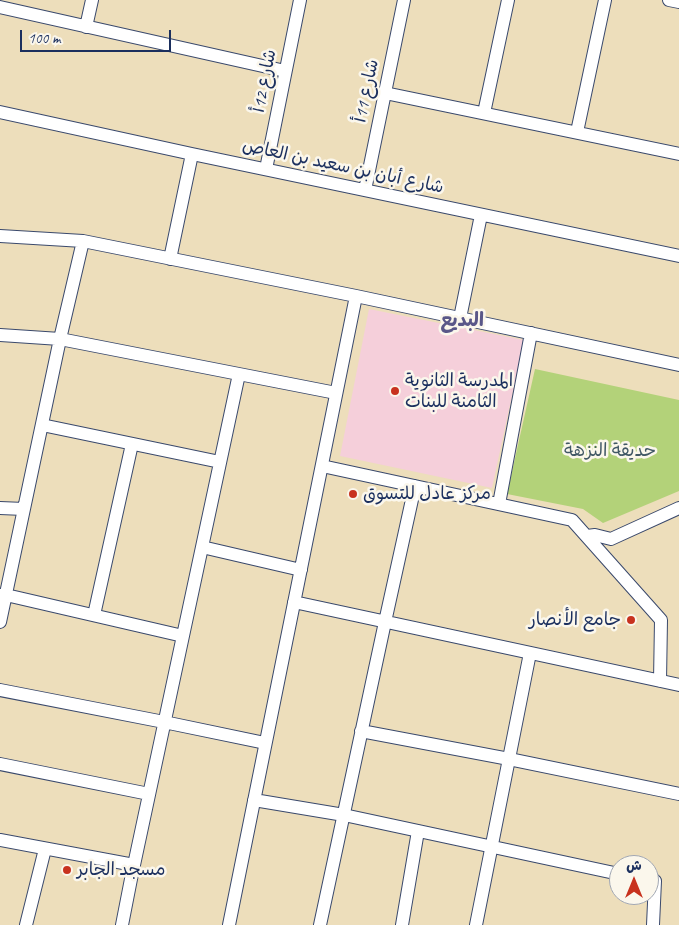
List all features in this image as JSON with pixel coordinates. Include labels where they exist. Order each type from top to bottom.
[{"type":"street","points":[[86,27],[92,0]]},
{"type":"street","name":"شارع 12أ","points":[[266,169],[300,0]]},
{"type":"street","name":"شارع 11أ","points":[[365,190],[404,0]]},
{"type":"street","points":[[484,113],[508,0]]},
{"type":"street","points":[[577,132],[605,0]]},
{"type":"street","points":[[669,0],[679,2]]},
{"type":"street","points":[[0,7],[285,71]]},
{"type":"street","points":[[385,93],[679,154]]},
{"type":"street","name":"شارع أبان بن سعيد بن العاص","points":[[0,112],[679,256]]},
{"type":"street","points":[[170,258],[192,154]]},
{"type":"street","points":[[460,318],[481,214]]},
{"type":"street","points":[[0,236],[83,241],[356,296],[679,365]]},
{"type":"street","points":[[0,622],[3,595],[24,509],[83,241]]},
{"type":"street","points":[[229,925],[356,296]]},
{"type":"street","points":[[499,504],[531,333]]},
{"type":"street","points":[[0,335],[60,339],[336,393]]},
{"type":"street","points":[[122,925],[239,374]]},
{"type":"street","points":[[42,425],[220,462]]},
{"type":"street","points":[[94,615],[132,444]]},
{"type":"street","points":[[322,466],[572,520],[661,620],[660,681]]},
{"type":"street","points":[[320,925],[415,486]]},
{"type":"street","points":[[0,508],[24,509]]},
{"type":"street","points":[[587,536],[595,535],[611,539],[679,508]]},
{"type":"street","points":[[202,548],[301,570]]},
{"type":"street","points":[[3,595],[183,636]]},
{"type":"street","points":[[294,602],[679,685]]},
{"type":"street","points":[[476,925],[530,653]]},
{"type":"street","points":[[0,690],[266,743]]},
{"type":"street","points":[[362,731],[679,794]]},
{"type":"street","points":[[0,764],[149,794]]},
{"type":"street","points":[[254,800],[344,815],[609,872]]},
{"type":"street","points":[[402,925],[418,831]]},
{"type":"street","points":[[0,840],[134,865]]},
{"type":"street","points":[[26,925],[45,849]]},
{"type":"street","points":[[653,925],[654,905]]},
{"type":"shaded area","points":[[369,309],[524,340],[492,488],[340,456]]},
{"type":"green space","name":"حديقة النزهة","points":[[535,369],[679,400],[679,491],[603,523],[583,509],[507,494]]},
{"type":"place","name":"المدرسة الثانوية الثامنة للبنات","points":[[395,391]]},
{"type":"place","name":"مركز عادل للتسوق","points":[[353,494]]},
{"type":"place","name":"جامع الأنصار","points":[[631,620]]},
{"type":"place","name":"مسجد الجابر","points":[[67,870]]},
{"type":"district","name":"البديع","points":[[462,321]]}]
